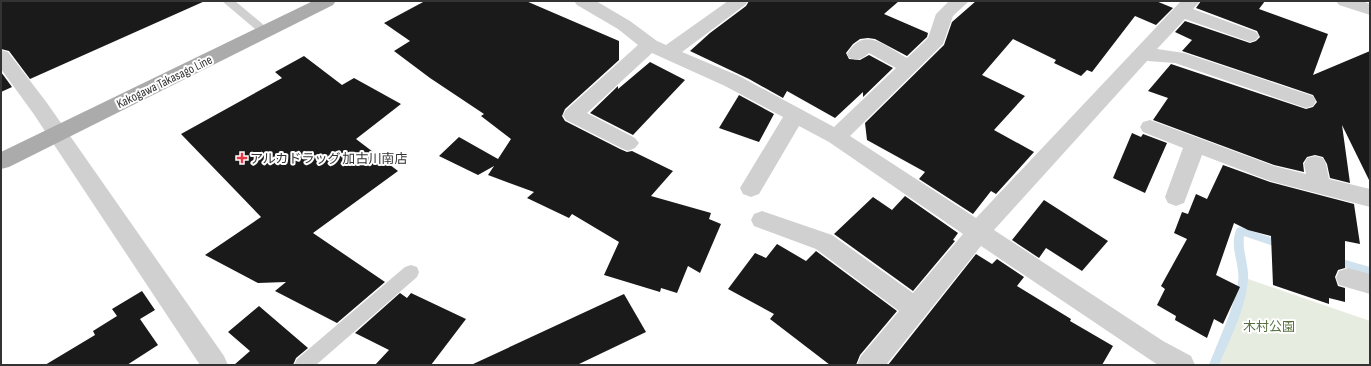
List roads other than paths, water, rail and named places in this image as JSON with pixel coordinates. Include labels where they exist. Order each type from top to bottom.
[{"type":"main road","name":"Kakogawa Takasago Line","points":[[1,161],[327,1]]},
{"type":"street","points":[[583,1],[659,49],[732,80],[836,137],[978,232],[1150,357],[1182,365]]},
{"type":"street","points":[[628,143],[573,115],[659,49],[739,1]]},
{"type":"street","points":[[836,137],[936,40],[945,14],[960,1]]},
{"type":"street","points":[[1345,1],[1370,10]]},
{"type":"street","points":[[870,365],[978,232],[1186,4],[1250,36]]},
{"type":"street","points":[[856,54],[867,44],[909,67]]},
{"type":"street","points":[[1140,54],[1177,57],[1267,97],[1306,101]]},
{"type":"street","points":[[1,56],[57,134],[215,365]]},
{"type":"street","points":[[751,188],[795,115]]},
{"type":"street","points":[[1150,127],[1270,174],[1370,198]]},
{"type":"street","points":[[1176,197],[1195,144]]},
{"type":"street","points":[[1315,164],[1320,186]]},
{"type":"street","points":[[762,220],[824,242],[916,309]]},
{"type":"lane","points":[[228,1],[265,31]]},
{"type":"lane","points":[[303,365],[411,272]]},
{"type":"waterway","points":[[1214,365],[1234,315],[1243,283],[1243,270],[1238,244],[1240,231],[1282,245]]},
{"type":"waterway","points":[[1335,261],[1370,271]]},
{"type":"place","name":"アルカドラッグ 加古川南店","points":[[242,158]]},
{"type":"park label","name":"木村公園","points":[[1269,326]]}]
